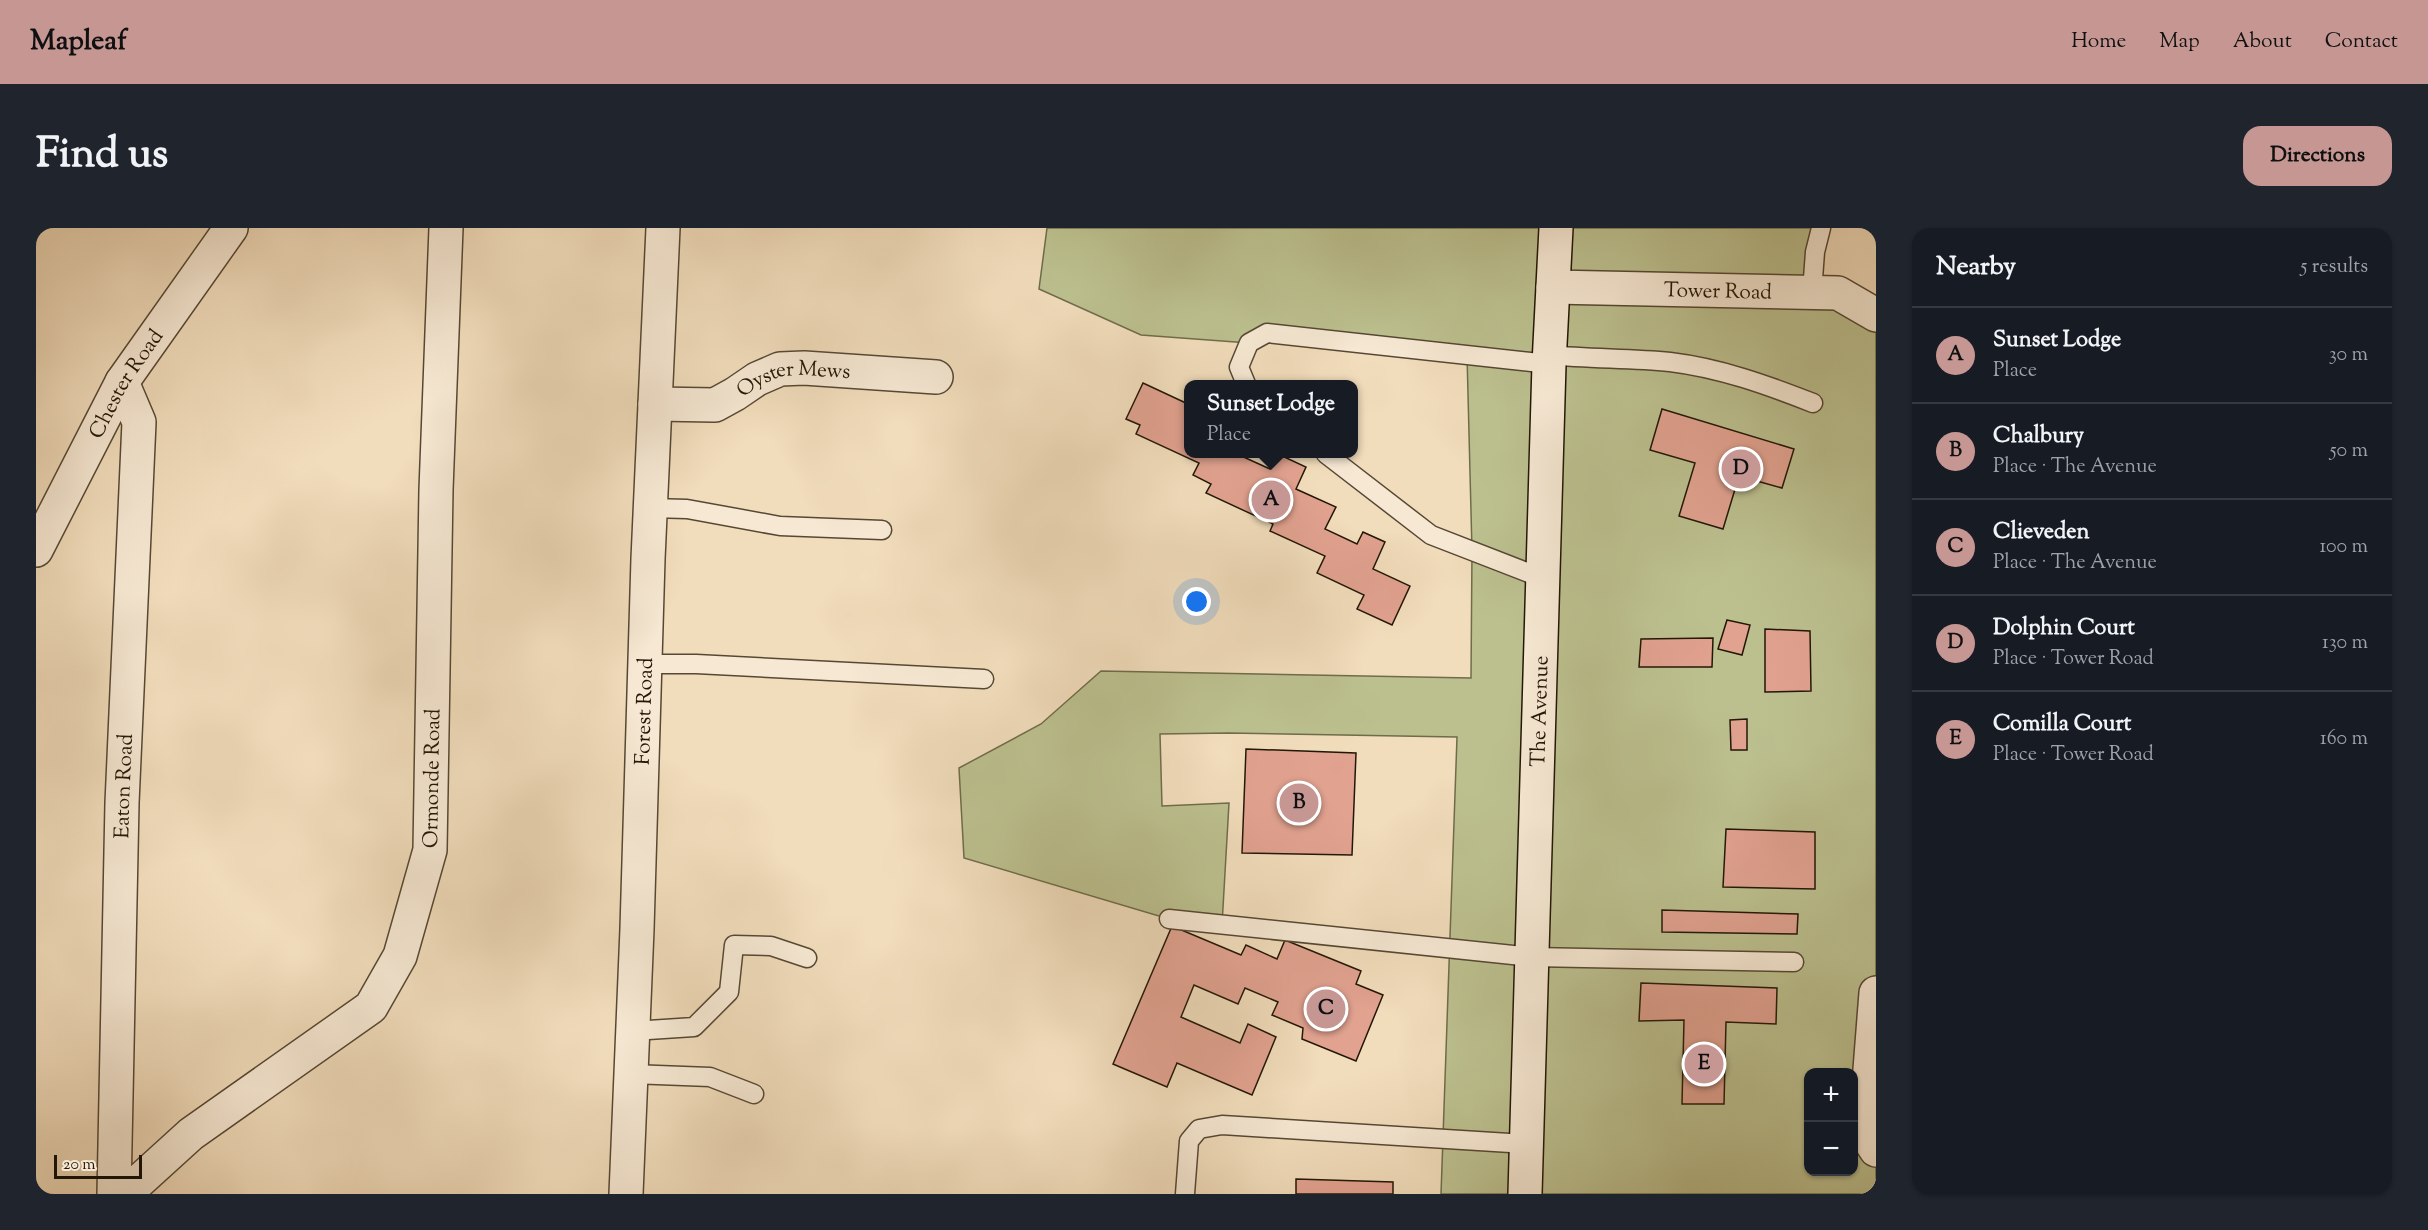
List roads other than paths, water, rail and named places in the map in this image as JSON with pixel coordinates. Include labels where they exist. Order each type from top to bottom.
[{"type":"street","name":"Chester Road","points":[[36,550],[123,382],[231,228]]},
{"type":"street","name":"Ormonde Road","points":[[125,1194],[191,1134],[371,1007],[400,956],[430,850],[437,478],[446,228]]},
{"type":"street","name":"Forest Road","points":[[626,1194],[650,508],[663,228]]},
{"type":"street","name":"The Avenue","points":[[1525,1194],[1542,578],[1556,228]]},
{"type":"street","name":"Tower Road","points":[[1553,287],[1838,293],[1876,315]]},
{"type":"street","name":"Oyster Mews","points":[[655,404],[715,405],[757,379],[780,369],[804,368],[936,377]]},
{"type":"street","name":"Eaton Road","points":[[114,1194],[122,803],[139,422],[123,382]]},
{"type":"street","points":[[1876,993],[1865,1133],[1876,1150]]},
{"type":"lane","points":[[1812,292],[1815,252],[1821,228]]},
{"type":"lane","points":[[1244,380],[1239,367],[1249,343],[1267,333],[1549,360],[1670,362],[1758,381],[1813,403]]},
{"type":"lane","points":[[1332,458],[1431,535],[1542,578]]},
{"type":"lane","points":[[650,508],[687,509],[780,526],[882,530]]},
{"type":"lane","points":[[645,664],[696,664],[984,679]]},
{"type":"lane","points":[[1169,919],[1532,957],[1794,962]]},
{"type":"lane","points":[[633,1031],[694,1027],[729,992],[734,945],[771,946],[807,958]]},
{"type":"lane","points":[[631,1074],[710,1077],[754,1094]]},
{"type":"lane","points":[[1185,1194],[1188,1141],[1199,1129],[1222,1125],[1527,1144]]},
{"type":"place","name":"Dolphin Court","points":[[1741,469]]},
{"type":"place","name":"Sunset Lodge","points":[[1271,500]]},
{"type":"place","name":"Chalbury","points":[[1299,803]]},
{"type":"place","name":"Clieveden","points":[[1326,1009]]},
{"type":"place","name":"Comilla Court","points":[[1704,1064]]}]
